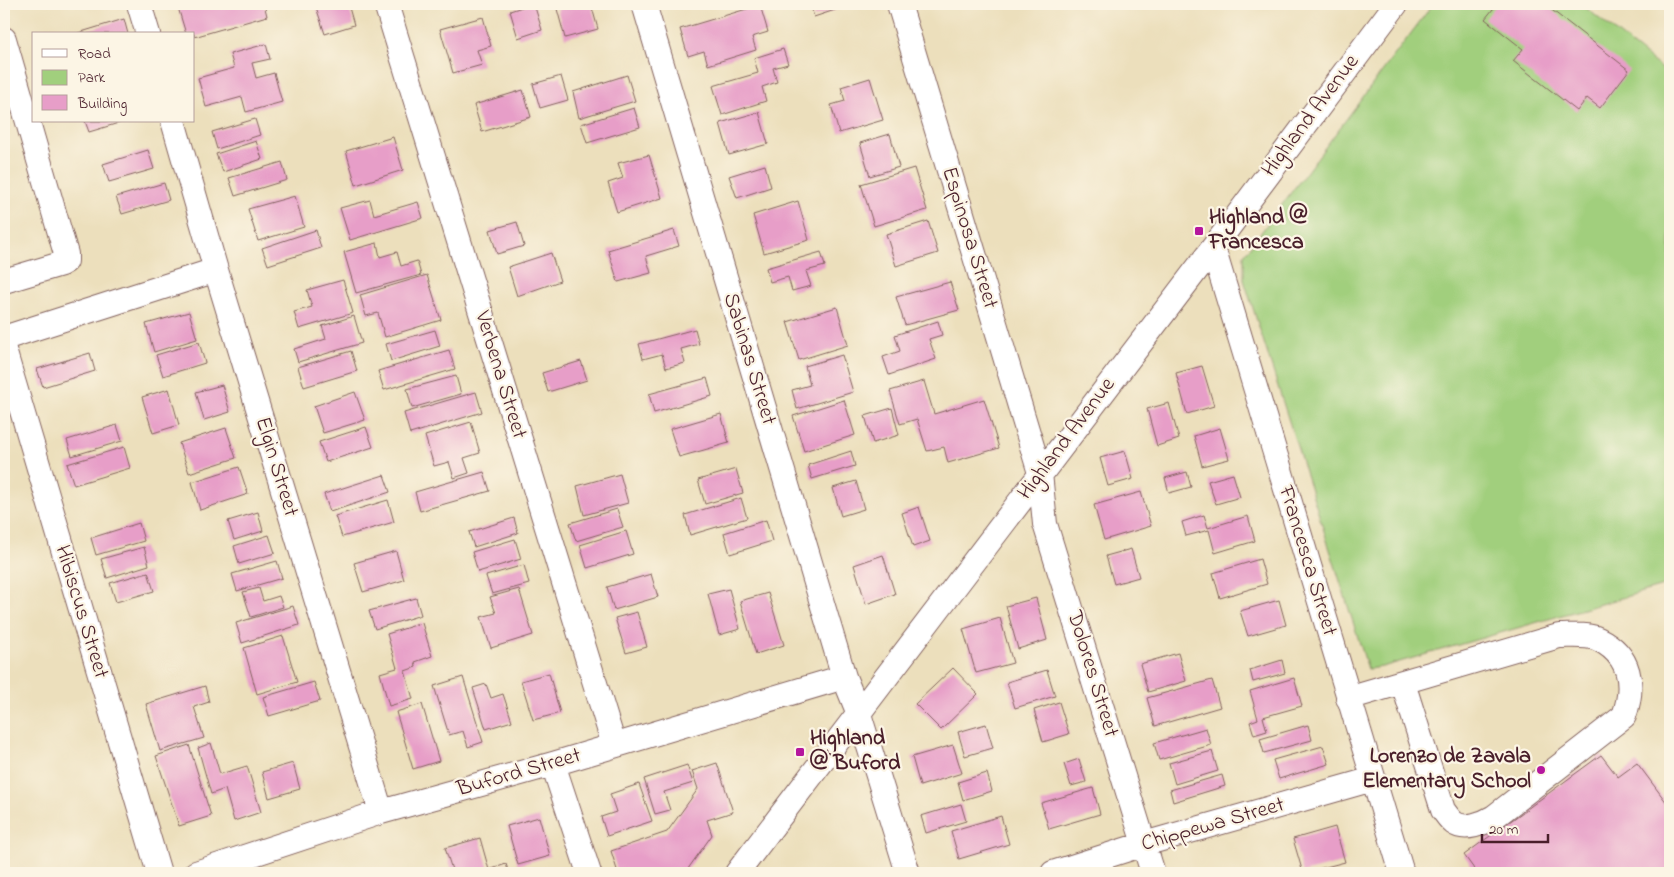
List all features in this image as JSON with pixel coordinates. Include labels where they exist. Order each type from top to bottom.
[{"type":"street","points":[[139,4],[147,32]]},
{"type":"street","name":"Verbena Street","points":[[386,4],[614,745]]},
{"type":"street","name":"Sabinas Street","points":[[644,4],[844,677],[859,714],[908,873]]},
{"type":"street","name":"Espinosa Street","points":[[899,4],[1040,473]]},
{"type":"street","name":"Highland Avenue","points":[[737,873],[1213,248],[1396,4]]},
{"type":"street","points":[[4,39],[8,71],[66,254],[66,261],[61,264],[4,281]]},
{"type":"street","name":"Elgin Street","points":[[173,122],[216,270],[381,812]]},
{"type":"street","name":"Francesca Street","points":[[1213,248],[1402,873]]},
{"type":"street","points":[[4,338],[216,270]]},
{"type":"street","name":"Hibiscus Street","points":[[4,350],[159,873]]},
{"type":"street","name":"Dolores Street","points":[[1040,473],[1045,524],[1153,873]]},
{"type":"street","points":[[1348,698],[1559,636],[1585,636],[1597,639],[1613,650],[1625,665],[1630,680],[1630,701],[1624,716],[1502,812],[1483,824],[1465,826],[1454,823],[1443,810],[1403,683]]},
{"type":"street","name":"Buford Street","points":[[196,873],[381,812],[553,764],[844,677]]},
{"type":"street","points":[[553,764],[589,873]]},
{"type":"street","name":"Chippewa Street","points":[[1053,873],[1144,844],[1373,779]]},
{"type":"green space","points":[[1433,4],[1581,4],[1670,75],[1670,584],[1382,667],[1368,669],[1244,280],[1244,255]]},
{"type":"building","points":[[177,4],[264,4],[267,16],[195,37],[195,32],[185,32]]},
{"type":"building","points":[[315,4],[348,4],[354,25],[325,34]]},
{"type":"building","points":[[534,4],[542,30],[518,38],[510,11]]},
{"type":"building","points":[[574,4],[591,4],[598,29],[565,38],[557,9]]},
{"type":"building","points":[[810,4],[853,4],[814,17]]},
{"type":"building","points":[[1497,4],[1544,4],[1629,70],[1600,108],[1587,98],[1577,111],[1513,61],[1523,49],[1485,19]]},
{"type":"building","points":[[760,5],[768,32],[752,37],[756,50],[708,65],[704,51],[688,56],[680,29]]},
{"type":"building","points":[[483,17],[491,46],[477,50],[482,65],[453,73],[440,29]]},
{"type":"building","points":[[124,19],[127,32],[81,32]]},
{"type":"building","points":[[266,44],[270,59],[252,63],[256,78],[274,73],[282,102],[246,112],[242,97],[206,107],[198,78],[234,68],[230,54]]},
{"type":"building","points":[[783,49],[788,64],[773,68],[777,82],[762,87],[766,101],[722,115],[713,86],[758,73],[754,58]]},
{"type":"building","points":[[627,75],[635,101],[579,118],[573,92]]},
{"type":"building","points":[[561,76],[568,100],[540,108],[533,84]]},
{"type":"building","points":[[870,78],[883,120],[839,133],[831,105],[845,101],[841,87]]},
{"type":"building","points":[[523,90],[531,117],[482,132],[474,105]]},
{"type":"building","points":[[634,108],[640,127],[587,143],[581,124]]},
{"type":"building","points":[[759,112],[768,144],[729,155],[720,123]]},
{"type":"building","points":[[255,119],[260,135],[217,149],[212,132]]},
{"type":"building","points":[[85,122],[122,122],[89,132]]},
{"type":"building","points":[[890,134],[899,167],[870,176],[860,143]]},
{"type":"building","points":[[393,137],[403,170],[356,185],[346,151]]},
{"type":"building","points":[[256,141],[262,159],[223,172],[216,154]]},
{"type":"building","points":[[148,150],[154,169],[109,182],[103,164]]},
{"type":"building","points":[[649,155],[662,198],[617,212],[608,183],[623,178],[618,163]]},
{"type":"building","points":[[282,162],[287,180],[235,196],[229,178]]},
{"type":"building","points":[[765,165],[771,187],[737,198],[729,176]]},
{"type":"building","points":[[914,168],[927,210],[874,226],[861,184]]},
{"type":"building","points":[[164,183],[169,200],[122,214],[116,197]]},
{"type":"building","points":[[295,196],[304,227],[258,241],[248,209]]},
{"type":"building","points":[[370,200],[374,215],[418,202],[423,218],[350,240],[340,208]]},
{"type":"building","points":[[798,201],[809,240],[764,253],[753,215]]},
{"type":"building","points":[[928,221],[938,253],[896,266],[886,234]]},
{"type":"building","points":[[517,222],[524,246],[497,254],[490,230]]},
{"type":"building","points":[[316,230],[321,248],[268,265],[262,248]]},
{"type":"building","points":[[674,230],[679,246],[646,256],[651,273],[618,282],[608,250]]},
{"type":"building","points":[[377,243],[380,257],[397,252],[401,266],[417,261],[421,275],[356,293],[344,252]]},
{"type":"building","points":[[821,252],[825,266],[806,271],[811,286],[792,291],[788,277],[770,282],[766,268]]},
{"type":"building","points":[[551,253],[560,281],[517,296],[508,267]]},
{"type":"building","points":[[427,275],[441,320],[385,337],[378,313],[366,316],[360,295]]},
{"type":"building","points":[[343,280],[353,313],[299,329],[294,312],[312,307],[307,290]]},
{"type":"building","points":[[950,282],[959,310],[905,325],[896,297]]},
{"type":"building","points":[[837,307],[848,345],[799,360],[787,322]]},
{"type":"building","points":[[189,312],[197,339],[154,352],[146,324]]},
{"type":"building","points":[[354,316],[362,343],[298,362],[294,349],[326,339],[322,326]]},
{"type":"building","points":[[938,321],[942,335],[929,339],[936,359],[889,375],[883,357],[900,351],[895,335]]},
{"type":"building","points":[[695,329],[699,344],[681,349],[685,363],[666,368],[662,354],[643,359],[639,344]]},
{"type":"building","points":[[435,330],[440,346],[391,361],[386,344]]},
{"type":"building","points":[[199,342],[205,363],[163,376],[156,355]]},
{"type":"building","points":[[449,350],[455,369],[384,390],[378,371]]},
{"type":"building","points":[[351,351],[357,371],[304,387],[298,367]]},
{"type":"building","points":[[90,353],[95,371],[43,387],[37,369]]},
{"type":"building","points":[[842,355],[853,392],[797,409],[792,390],[810,385],[805,366]]},
{"type":"building","points":[[581,361],[587,380],[548,392],[542,373]]},
{"type":"building","points":[[1202,366],[1214,406],[1187,414],[1176,373]]},
{"type":"building","points":[[456,376],[461,394],[412,408],[407,389]]},
{"type":"building","points":[[707,378],[712,396],[654,413],[649,394]]},
{"type":"building","points":[[924,381],[934,414],[984,399],[999,448],[948,463],[944,447],[927,451],[917,419],[900,424],[890,391]]},
{"type":"building","points":[[222,385],[230,412],[204,420],[196,392]]},
{"type":"building","points":[[169,389],[179,425],[153,433],[142,397]]},
{"type":"building","points":[[355,392],[365,420],[323,433],[314,406]]},
{"type":"building","points":[[476,392],[482,412],[410,434],[404,413]]},
{"type":"building","points":[[844,400],[855,435],[804,451],[793,416]]},
{"type":"building","points":[[1169,403],[1179,439],[1157,446],[1147,409]]},
{"type":"building","points":[[892,408],[899,435],[873,443],[865,416]]},
{"type":"building","points":[[721,414],[729,443],[679,457],[670,429]]},
{"type":"building","points":[[471,422],[480,453],[464,458],[469,473],[454,478],[449,462],[434,466],[425,436]]},
{"type":"building","points":[[117,425],[122,441],[72,456],[67,440]]},
{"type":"building","points":[[366,427],[373,447],[326,462],[319,442]]},
{"type":"building","points":[[226,428],[236,458],[189,473],[179,443]]},
{"type":"building","points":[[1220,428],[1229,459],[1202,466],[1194,436]]},
{"type":"building","points":[[124,447],[130,468],[74,485],[67,464]]},
{"type":"building","points":[[851,451],[855,466],[812,479],[808,465]]},
{"type":"building","points":[[1125,451],[1133,479],[1108,486],[1100,458]]},
{"type":"building","points":[[239,467],[248,494],[200,510],[192,482]]},
{"type":"building","points":[[736,469],[743,493],[705,504],[698,480]]},
{"type":"building","points":[[484,472],[490,491],[420,511],[415,492]]},
{"type":"building","points":[[1187,472],[1191,487],[1169,493],[1165,478]]},
{"type":"building","points":[[620,474],[628,503],[584,515],[577,486]]},
{"type":"building","points":[[1233,474],[1240,497],[1216,504],[1208,481]]},
{"type":"building","points":[[384,475],[390,492],[330,512],[324,494]]},
{"type":"building","points":[[856,481],[864,509],[841,516],[833,488]]},
{"type":"building","points":[[1141,492],[1151,526],[1104,540],[1094,505]]},
{"type":"building","points":[[741,498],[747,518],[690,535],[685,515]]},
{"type":"building","points":[[388,500],[394,522],[342,537],[335,516]]},
{"type":"building","points":[[919,507],[930,541],[913,547],[902,513]]},
{"type":"building","points":[[617,509],[623,527],[576,541],[570,523]]},
{"type":"building","points":[[258,512],[263,531],[234,540],[228,521]]},
{"type":"building","points":[[1204,515],[1208,528],[1248,516],[1255,541],[1215,553],[1209,530],[1186,536],[1182,522]]},
{"type":"building","points":[[514,518],[518,533],[474,547],[469,532]]},
{"type":"building","points":[[766,520],[772,541],[730,554],[724,533]]},
{"type":"building","points":[[139,523],[144,541],[96,555],[91,538]]},
{"type":"building","points":[[626,531],[633,554],[587,568],[580,545]]},
{"type":"building","points":[[269,535],[275,553],[239,564],[234,546]]},
{"type":"building","points":[[515,539],[521,559],[478,572],[472,552]]},
{"type":"building","points":[[144,547],[149,565],[107,578],[101,559]]},
{"type":"building","points":[[1131,549],[1139,577],[1114,584],[1106,556]]},
{"type":"building","points":[[396,551],[404,580],[363,592],[354,563]]},
{"type":"building","points":[[883,555],[895,594],[866,604],[854,565]]},
{"type":"building","points":[[1260,559],[1267,584],[1220,598],[1213,573]]},
{"type":"building","points":[[277,561],[282,578],[237,591],[232,574]]},
{"type":"building","points":[[524,565],[529,584],[492,594],[486,576]]},
{"type":"building","points":[[148,572],[154,591],[116,602],[110,583]]},
{"type":"building","points":[[651,574],[658,597],[614,610],[607,587]]},
{"type":"building","points":[[259,588],[263,601],[279,596],[283,607],[251,617],[243,592]]},
{"type":"building","points":[[519,589],[533,635],[491,648],[481,617],[496,613],[490,597]]},
{"type":"building","points":[[729,589],[740,629],[719,635],[708,594]]},
{"type":"building","points":[[768,593],[784,645],[756,654],[740,601]]},
{"type":"building","points":[[416,598],[421,615],[375,629],[369,611]]},
{"type":"building","points":[[1036,598],[1047,640],[1018,649],[1006,606]]},
{"type":"building","points":[[1279,600],[1286,625],[1248,636],[1240,611]]},
{"type":"building","points":[[293,606],[299,625],[242,643],[236,623]]},
{"type":"building","points":[[637,612],[647,647],[626,653],[615,618]]},
{"type":"building","points":[[1000,618],[1013,663],[976,673],[963,629]]},
{"type":"building","points":[[422,623],[432,656],[415,662],[416,667],[405,671],[413,699],[389,706],[380,673],[397,668],[387,634]]},
{"type":"building","points":[[283,636],[297,682],[257,694],[244,648]]},
{"type":"building","points":[[1178,653],[1186,681],[1148,692],[1140,664]]},
{"type":"building","points":[[1282,660],[1285,673],[1253,682],[1250,670]]},
{"type":"building","points":[[953,668],[978,694],[941,730],[915,704]]},
{"type":"building","points":[[1047,670],[1055,696],[1015,708],[1007,682]]},
{"type":"building","points":[[549,673],[560,713],[533,720],[521,681]]},
{"type":"building","points":[[463,677],[483,742],[468,747],[463,731],[449,735],[434,686]]},
{"type":"building","points":[[1294,678],[1302,706],[1263,717],[1267,731],[1254,735],[1250,722],[1258,719],[1250,691]]},
{"type":"building","points":[[1212,680],[1220,707],[1155,726],[1147,698]]},
{"type":"building","points":[[314,682],[320,701],[269,716],[263,697]]},
{"type":"building","points":[[486,684],[491,698],[503,694],[512,721],[486,729],[473,688]]},
{"type":"building","points":[[205,686],[209,702],[194,707],[204,738],[160,751],[146,704]]},
{"type":"building","points":[[1059,702],[1069,734],[1043,742],[1034,710]]},
{"type":"building","points":[[422,704],[439,761],[413,769],[396,712]]},
{"type":"building","points":[[986,724],[993,748],[965,756],[958,732]]},
{"type":"building","points":[[1308,725],[1312,740],[1264,753],[1260,739]]},
{"type":"building","points":[[1206,728],[1211,745],[1159,760],[1154,743]]},
{"type":"building","points":[[211,743],[220,774],[247,766],[261,812],[234,821],[225,789],[211,794],[198,748]]},
{"type":"building","points":[[189,745],[211,816],[179,826],[156,756]]},
{"type":"building","points":[[953,745],[962,773],[920,786],[912,757]]},
{"type":"building","points":[[1323,746],[1329,764],[1279,779],[1273,760]]},
{"type":"building","points":[[1212,751],[1218,771],[1175,784],[1169,763]]},
{"type":"building","points":[[1601,755],[1618,777],[1637,763],[1670,807],[1670,873],[1477,873],[1464,855]]},
{"type":"building","points":[[1079,759],[1086,782],[1071,786],[1064,764]]},
{"type":"building","points":[[293,763],[300,789],[269,798],[262,772]]},
{"type":"building","points":[[717,763],[733,812],[707,820],[712,835],[685,873],[618,873],[611,851],[667,832],[698,789],[692,771]]},
{"type":"building","points":[[687,765],[693,783],[664,792],[670,810],[655,814],[644,779]]},
{"type":"building","points":[[987,773],[992,791],[963,800],[958,782]]},
{"type":"building","points":[[1222,775],[1225,786],[1173,802],[1170,790]]},
{"type":"building","points":[[639,784],[652,821],[607,836],[601,817],[616,812],[610,794]]},
{"type":"building","points":[[1093,788],[1100,814],[1049,829],[1041,803]]},
{"type":"building","points":[[961,804],[966,821],[926,833],[921,816]]},
{"type":"building","points":[[1001,816],[1009,844],[959,859],[951,831]]},
{"type":"building","points":[[539,817],[550,856],[518,865],[507,826]]},
{"type":"building","points":[[1335,827],[1345,862],[1303,873],[1293,839]]},
{"type":"building","points":[[480,838],[489,870],[506,864],[509,873],[453,873],[445,848]]},
{"type":"place","name":"Highland @ Francesca","points":[[1199,231]]},
{"type":"place","name":"Highland @ Buford","points":[[800,752]]},
{"type":"place","name":"Lorenzo de Zavala Elementary School","points":[[1541,770]]}]
